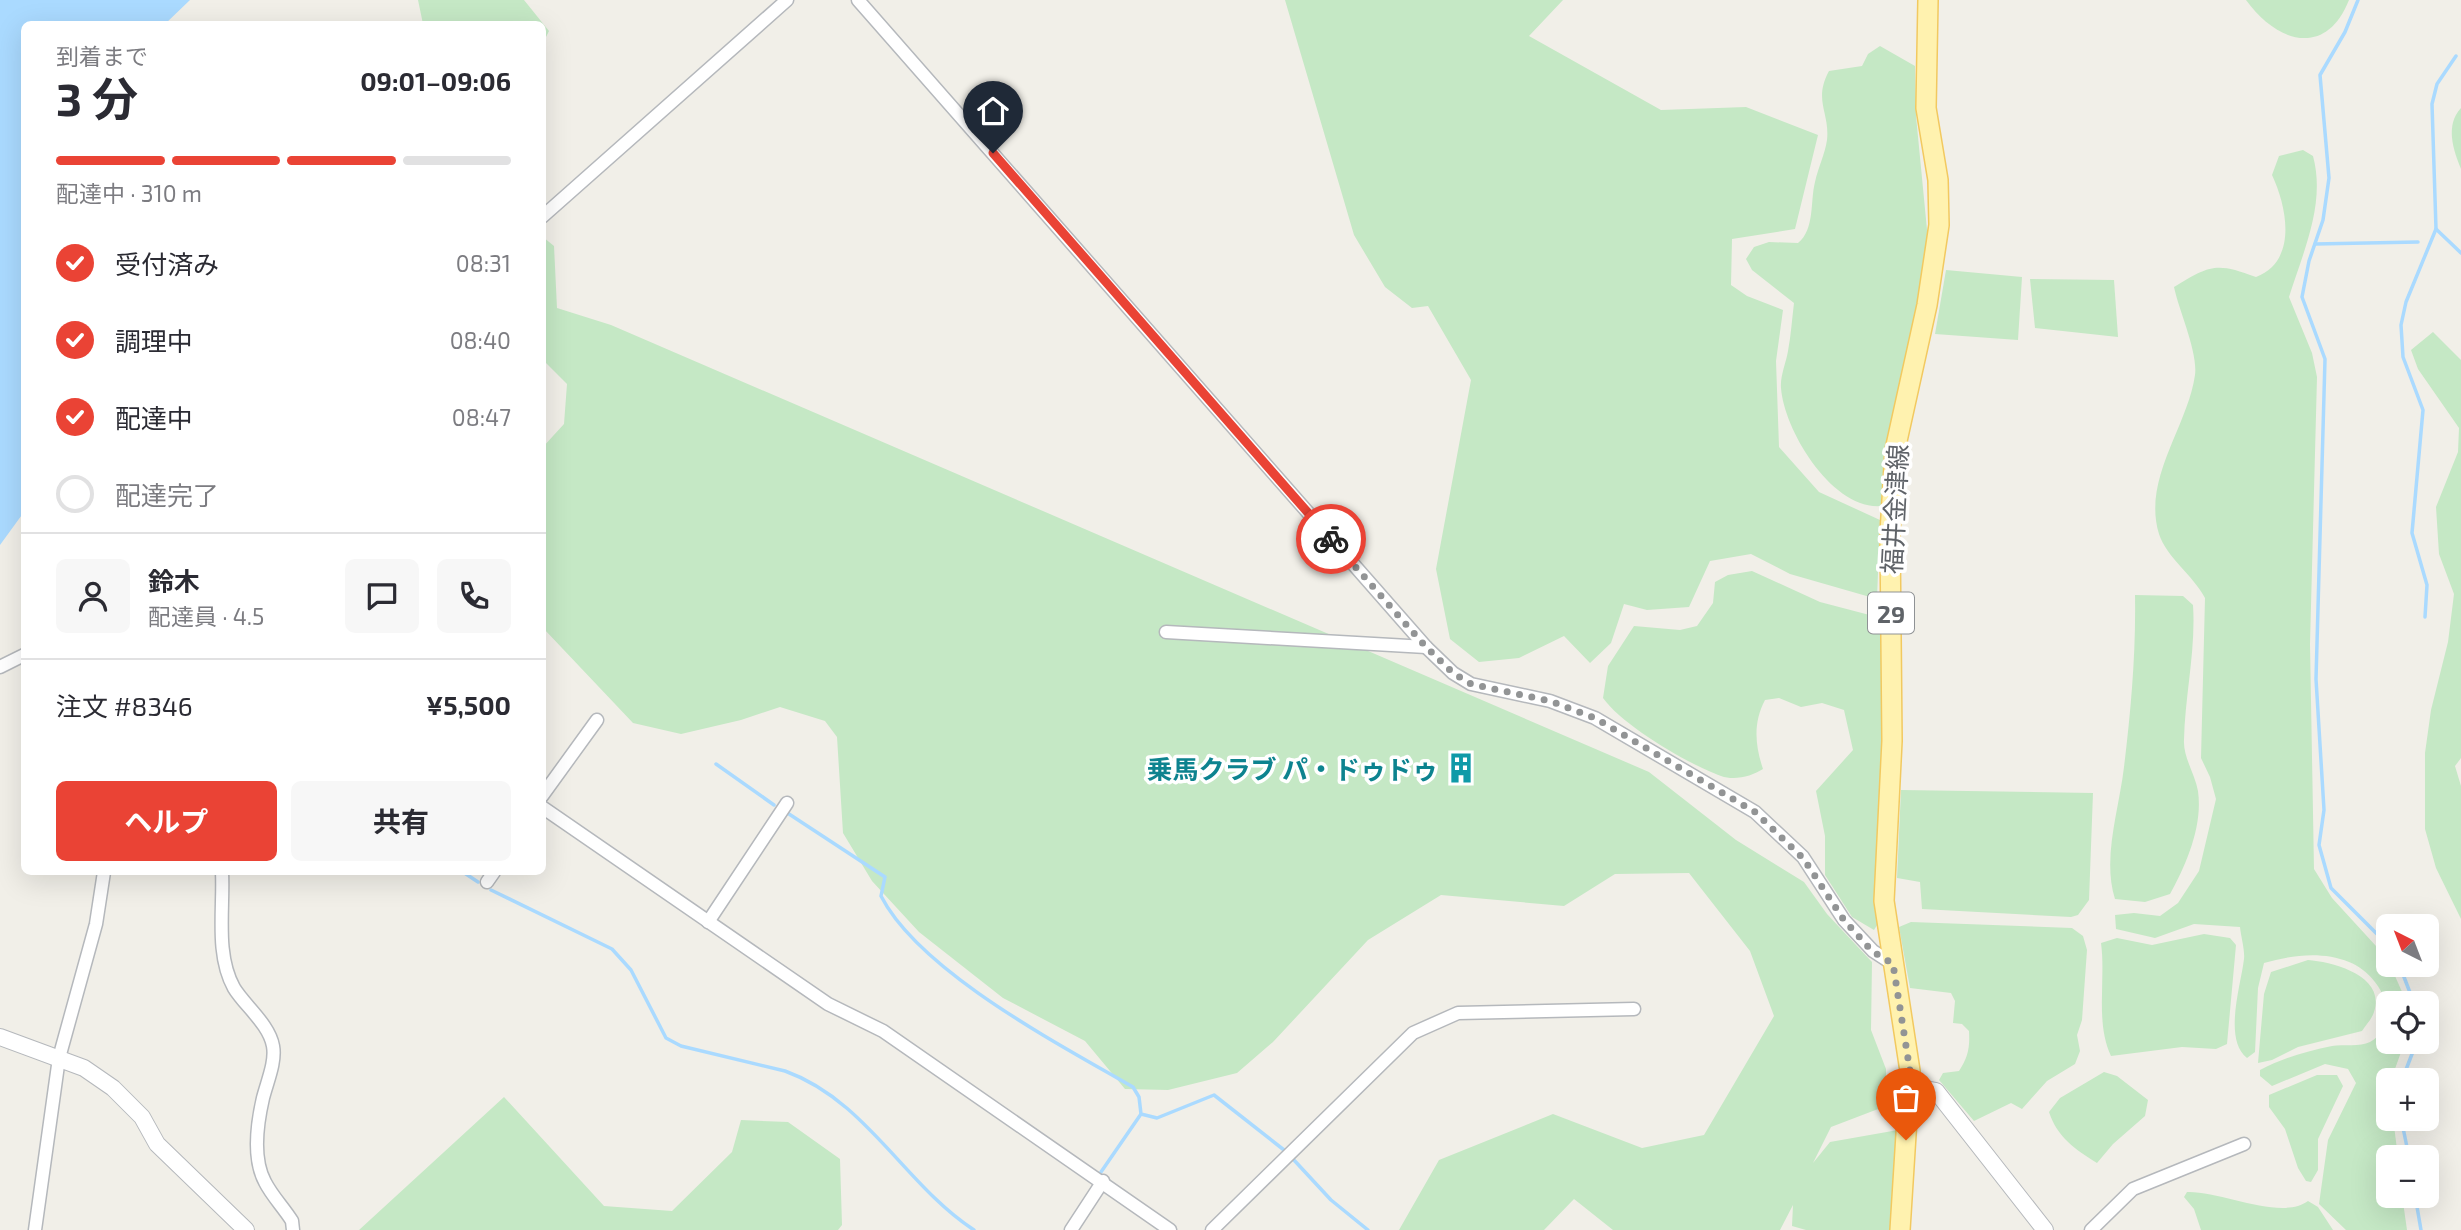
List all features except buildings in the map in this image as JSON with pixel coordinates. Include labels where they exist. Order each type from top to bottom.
[{"type":"main road","name":"福井金津線","points":[[1900,1230],[1910,1067],[1893,964],[1884,882],[1892,741],[1889,568],[1892,478],[1939,225],[1938,180],[1926,108],[1928,0]]},
{"type":"street","points":[[546,213],[788,0]]},
{"type":"street","points":[[858,0],[1426,647],[1453,673],[1471,684],[1550,701],[1595,718],[1755,812],[1803,858],[1844,920],[1872,951],[1893,964]]},
{"type":"street","points":[[1166,632],[1426,647]]},
{"type":"street","points":[[0,667],[21,656]]},
{"type":"street","points":[[546,790],[597,720]]},
{"type":"street","points":[[708,922],[787,803]]},
{"type":"street","points":[[546,810],[828,1004],[883,1031],[1170,1230]]},
{"type":"street","points":[[35,1230],[59,1058],[96,924],[104,875]]},
{"type":"street","points":[[222,875],[225,957],[233,986],[266,1030],[273,1045],[272,1065],[262,1102],[258,1168],[292,1222],[293,1230]]},
{"type":"street","points":[[1212,1230],[1413,1033],[1458,1013],[1634,1009]]},
{"type":"street","points":[[0,1037],[84,1068],[113,1088],[142,1117],[157,1144],[246,1230]]},
{"type":"street","points":[[1910,1086],[1936,1091],[2045,1230]]},
{"type":"street","points":[[2091,1230],[2133,1189],[2244,1144]]},
{"type":"street","points":[[1071,1230],[1102,1181]]},
{"type":"green space","points":[[418,0],[524,0],[541,21],[422,21]]},
{"type":"green space","points":[[1285,0],[1563,0],[1529,36],[1661,110],[1746,107],[1818,135],[1795,229],[1732,239],[1731,285],[1747,296],[1783,310],[1776,361],[1779,447],[1819,492],[1880,520],[1877,599],[1790,574],[1751,554],[1710,561],[1689,607],[1647,610],[1624,604],[1611,643],[1590,663],[1564,636],[1519,658],[1479,662],[1450,639],[1436,569],[1471,380],[1428,306],[1412,308],[1385,287],[1354,235]]},
{"type":"green space","points":[[2246,0],[2349,0],[2328,31],[2314,37],[2300,38],[2272,26],[2258,15]]},
{"type":"green space","points":[[1880,46],[1915,66],[1916,116],[1928,240],[1921,298],[1884,455],[1881,506],[1863,504],[1845,495],[1814,464],[1801,445],[1791,425],[1781,388],[1794,303],[1752,270],[1746,259],[1754,247],[1769,242],[1798,243],[1803,237],[1810,223],[1815,182],[1827,140],[1822,99],[1824,81],[1829,71],[1862,66],[1868,54]]},
{"type":"green space","points":[[2461,108],[2461,169],[2453,146],[2452,130],[2453,122]]},
{"type":"green space","points":[[2303,150],[2313,156],[2317,192],[2311,228],[2289,297],[2312,353],[2317,377],[2310,644],[2314,869],[2332,898],[2376,946],[2376,977],[2395,977],[2402,991],[2380,991],[2370,976],[2360,968],[2328,956],[2296,956],[2264,963],[2258,988],[2255,1052],[2247,1058],[2236,1038],[2235,1025],[2244,959],[2240,927],[2194,924],[2155,938],[2116,929],[2115,915],[2134,913],[2160,916],[2178,903],[2199,871],[2216,799],[2201,758],[2205,598],[2163,543],[2155,513],[2161,473],[2191,394],[2195,375],[2191,343],[2174,287],[2196,274],[2214,268],[2231,269],[2256,277],[2278,259],[2283,246],[2285,217],[2272,175],[2279,156]]},
{"type":"green space","points":[[546,239],[554,246],[557,308],[611,325],[1649,772],[1736,840],[1804,882],[1827,914],[1872,962],[1871,1030],[1886,1069],[1886,1106],[1831,1127],[1813,1163],[1830,1142],[1898,1130],[1890,1230],[1806,1230],[1792,1226],[1793,1205],[1780,1230],[1613,1230],[1574,1199],[1544,1230],[1399,1230],[1439,1160],[1553,1114],[1642,1148],[1704,1135],[1774,1016],[1750,951],[1689,873],[1615,874],[1564,906],[1441,895],[1368,940],[1273,1042],[1237,1073],[1168,1090],[1125,1089],[1085,1041],[1003,998],[919,932],[872,881],[843,833],[837,737],[825,721],[780,707],[741,720],[681,734],[633,723],[546,631],[546,444],[564,424],[567,384],[546,363]]},
{"type":"green space","points":[[1946,270],[2022,277],[2018,340],[1935,334]]},
{"type":"green space","points":[[2030,279],[2114,280],[2118,337],[2035,328]]},
{"type":"green space","points":[[2433,332],[2461,360],[2461,758],[2455,766],[2461,786],[2461,919],[2436,868],[2425,829],[2425,753],[2431,710],[2448,642],[2454,594],[2439,554],[2436,507],[2458,452],[2459,428],[2418,369],[2411,350]]},
{"type":"green space","points":[[1752,571],[1820,602],[1881,618],[1885,703],[1879,922],[1874,930],[1852,917],[1825,875],[1825,836],[1816,791],[1853,750],[1844,710],[1822,703],[1801,707],[1779,698],[1765,700],[1756,734],[1763,769],[1749,776],[1732,778],[1707,770],[1657,743],[1625,720],[1603,698],[1608,666],[1634,626],[1680,630],[1697,626],[1713,603],[1715,582],[1728,575]]},
{"type":"green space","points":[[2135,595],[2183,596],[2193,605],[2193,639],[2184,740],[2185,753],[2198,791],[2196,831],[2182,871],[2170,894],[2145,902],[2115,899],[2110,867],[2131,703]]},
{"type":"green space","points":[[1901,790],[2093,793],[2089,900],[2078,915],[2071,917],[1922,909],[1920,882],[1897,878]]},
{"type":"green space","points":[[1911,922],[2072,928],[2083,936],[2087,950],[2082,1020],[2077,1035],[2080,1051],[2075,1064],[2047,1081],[2022,1109],[2011,1103],[1974,1121],[1939,1080],[1943,1073],[1959,1071],[1968,1052],[1969,1031],[1962,1024],[1953,1023],[1955,1001],[1951,993],[1910,988],[1899,927]]},
{"type":"green space","points":[[2204,934],[2230,938],[2236,945],[2227,1044],[2216,1049],[2182,1047],[2111,1056],[2103,1029],[2101,943],[2117,938],[2152,945]]},
{"type":"green space","points":[[2308,960],[2331,964],[2355,973],[2372,989],[2376,1000],[2373,1015],[2362,1031],[2298,1047],[2272,1060],[2258,1063],[2264,994],[2271,972]]},
{"type":"green space","points":[[2376,1037],[2376,1054],[2400,1054],[2395,1068],[2376,1068],[2376,1131],[2395,1131],[2396,1145],[2376,1145],[2376,1208],[2404,1208],[2407,1230],[2346,1230],[2319,1204],[2328,1140],[2356,1083],[2348,1069],[2325,1064],[2272,1086],[2260,1076],[2260,1070],[2286,1058],[2332,1046],[2370,1042]]},
{"type":"green space","points":[[2104,1072],[2117,1076],[2148,1100],[2145,1116],[2113,1144],[2097,1163],[2062,1136],[2049,1112],[2060,1098]]},
{"type":"green space","points":[[2317,1075],[2337,1075],[2343,1086],[2318,1139],[2318,1170],[2311,1182],[2306,1181],[2298,1168],[2285,1129],[2269,1107],[2269,1095]]},
{"type":"green space","points":[[504,1097],[604,1206],[672,1211],[732,1152],[741,1120],[788,1122],[840,1159],[842,1225],[838,1230],[359,1230]]},
{"type":"green space","points":[[2187,1192],[2267,1207],[2283,1208],[2308,1201],[2318,1207],[2333,1230],[2201,1230],[2194,1209],[2184,1197]]},
{"type":"water","points":[[0,0],[190,0],[168,21],[21,21],[21,516],[0,545]]},
{"type":"waterway","points":[[2358,0],[2345,32],[2320,75],[2329,178],[2323,220],[2309,261],[2302,297],[2325,359],[2316,679],[2324,810],[2319,845],[2331,888],[2376,933]]},
{"type":"waterway","points":[[2456,56],[2437,84],[2432,104],[2436,229],[2461,253]]},
{"type":"waterway","points":[[2425,617],[2427,585],[2412,533],[2423,410],[2403,357],[2401,325],[2406,302],[2436,229]]},
{"type":"waterway","points":[[2315,244],[2418,242]]},
{"type":"waterway","points":[[716,764],[774,805]]},
{"type":"waterway","points":[[789,814],[885,877],[881,896],[900,924],[926,952],[994,1004],[1133,1087],[1139,1097],[1141,1114],[1157,1118],[1214,1095],[1284,1150]]},
{"type":"waterway","points":[[468,875],[478,882]]},
{"type":"waterway","points":[[491,890],[612,949],[631,970],[666,1038],[681,1046],[785,1071],[814,1084],[862,1122],[927,1190],[974,1230]]},
{"type":"waterway","points":[[2404,977],[2409,991]]},
{"type":"waterway","points":[[2407,1068],[2412,1054]]},
{"type":"waterway","points":[[1101,1172],[1141,1114]]},
{"type":"waterway","points":[[2404,1131],[2407,1145]]},
{"type":"waterway","points":[[1293,1159],[1331,1200],[1368,1230]]},
{"type":"waterway","points":[[2417,1208],[2421,1230]]},
{"type":"way so far","points":[[1331,539],[1426,647],[1453,673],[1471,684],[1550,701],[1595,718],[1755,812],[1803,858],[1844,920],[1872,951],[1893,964],[1910,1071],[1906,1140]]},
{"type":"place","name":"乗馬クラブ パ・ドゥドゥ","points":[[1461,768]]},
{"type":"route","points":[[993,153],[1331,539]]}]
